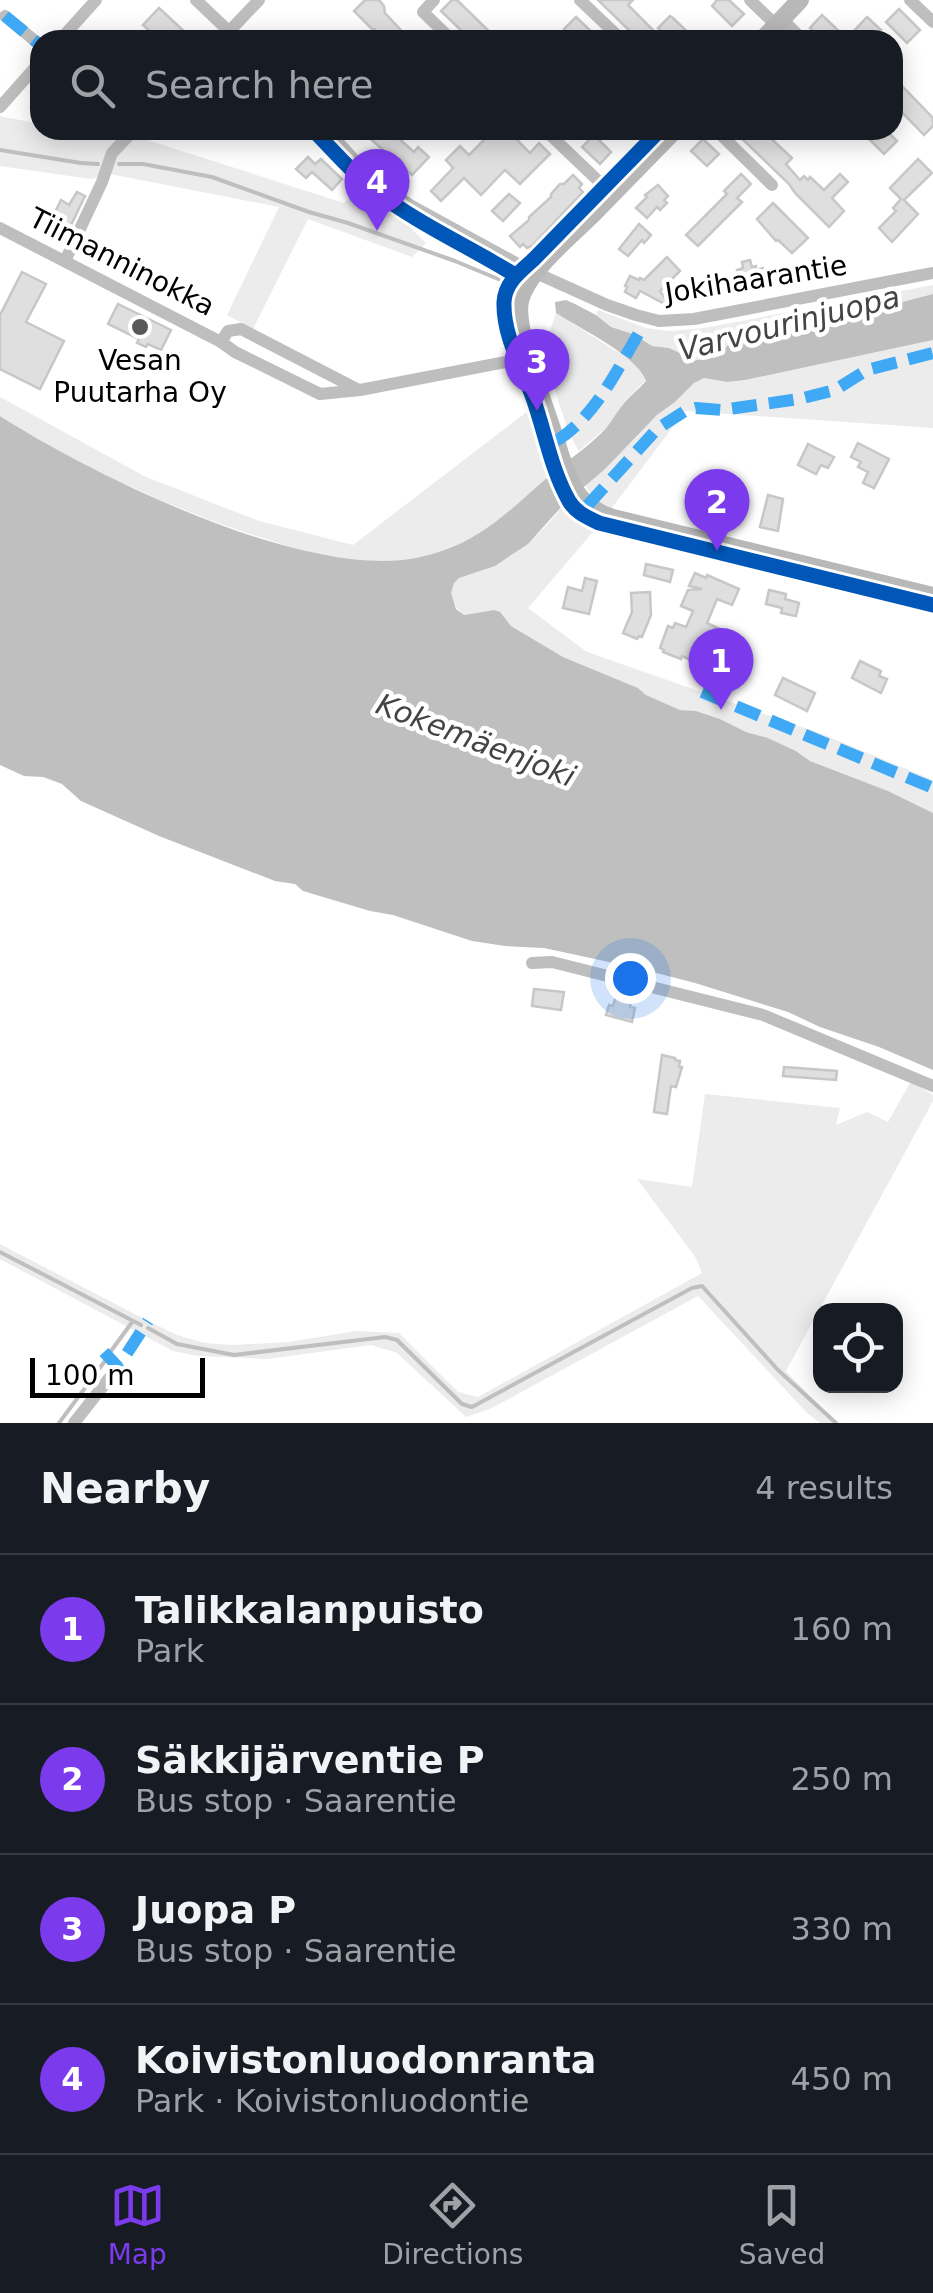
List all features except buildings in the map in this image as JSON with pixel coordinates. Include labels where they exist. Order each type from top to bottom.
[{"type":"street","points":[[69,30],[96,0]]},
{"type":"street","points":[[196,0],[224,30]]},
{"type":"street","points":[[235,30],[259,0]]},
{"type":"street","points":[[434,0],[423,12],[442,30]]},
{"type":"street","points":[[580,0],[612,30]]},
{"type":"street","points":[[750,0],[790,30]]},
{"type":"street","points":[[771,30],[800,0]]},
{"type":"street","points":[[910,0],[933,22]]},
{"type":"street","points":[[5,16],[30,37]]},
{"type":"street","points":[[0,107],[30,73]]},
{"type":"street","points":[[65,261],[112,153],[124,140]]},
{"type":"street","name":"Jokihaarantie","points":[[336,140],[372,178],[410,204],[536,273],[606,305],[660,320],[694,319],[933,274]]},
{"type":"street","points":[[555,140],[612,194]]},
{"type":"street","points":[[665,140],[536,273],[520,302],[519,318],[529,355],[577,496],[593,510],[614,518],[933,596]]},
{"type":"street","points":[[726,140],[772,184]]},
{"type":"street","name":"Tiimanninokka","points":[[0,228],[320,394],[360,390],[529,355]]},
{"type":"street","name":"Tiimanninokka","points":[[220,342],[228,330],[241,329],[360,390]]},
{"type":"street","points":[[532,962],[552,962],[607,974],[764,1014],[933,1086]]},
{"type":"street","points":[[74,1423],[118,1367]]},
{"type":"shaded area","points":[[0,116],[30,122],[30,140],[147,140],[344,203],[364,181],[426,243],[412,257],[308,219],[253,329],[227,315],[279,207],[110,174],[91,179],[0,166]]},
{"type":"shaded area","points":[[933,285],[933,294],[808,327],[733,339],[718,357],[691,361],[669,348],[652,346],[611,327],[596,315],[598,310],[646,328],[670,331],[704,328]]},
{"type":"shaded area","points":[[556,313],[632,361],[646,380],[608,426],[579,451],[563,415],[550,368],[548,340]]},
{"type":"shaded area","points":[[933,340],[933,428],[685,411],[611,509],[595,499],[585,483],[605,469],[657,415],[704,378],[745,380]]},
{"type":"shaded area","points":[[0,397],[146,477],[259,521],[353,545],[533,407],[554,472],[500,519],[470,539],[436,554],[399,561],[337,558],[223,525],[124,484],[0,416]]},
{"type":"shaded area","points":[[564,504],[570,519],[598,526],[528,608],[587,652],[822,734],[933,780],[933,813],[810,761],[768,738],[696,711],[680,710],[563,657],[511,626],[499,612],[464,615],[451,595],[455,581],[513,554],[541,531]]},
{"type":"shaded area","points":[[911,1081],[933,1095],[823,1303],[813,1303],[813,1321],[786,1371],[836,1423],[820,1423],[807,1413],[698,1296],[490,1409],[466,1417],[397,1353],[371,1345],[268,1359],[173,1351],[0,1259],[0,1244],[148,1321],[205,1343],[289,1342],[356,1331],[399,1333],[458,1392],[478,1397],[702,1273],[696,1258],[637,1179],[692,1187],[705,1094],[840,1108],[836,1125],[867,1112],[888,1122]]},
{"type":"water","name":"Kokemäenjoki","points":[[933,294],[933,340],[745,380],[704,378],[694,383],[564,504],[528,544],[495,566],[459,578],[451,593],[456,609],[464,615],[500,612],[511,626],[563,657],[680,710],[696,711],[768,738],[810,761],[933,813],[933,1070],[788,1012],[629,963],[544,948],[472,941],[303,891],[295,884],[275,881],[159,836],[81,801],[62,784],[24,776],[0,765],[0,416],[89,467],[202,518],[260,539],[317,554],[370,561],[416,558],[458,545],[492,525],[595,439],[646,381],[620,352],[556,313],[555,302],[566,300],[611,327],[652,346],[669,348],[691,361],[718,357],[733,339],[808,327]]},
{"type":"waterway","points":[[0,150],[98,164]]},
{"type":"waterway","points":[[119,164],[143,164],[212,177],[503,281]]},
{"type":"waterway","points":[[0,1252],[141,1325]]},
{"type":"waterway","points":[[148,1328],[177,1344],[234,1355],[385,1337],[397,1340],[462,1404],[472,1407],[702,1286],[778,1370],[836,1423]]},
{"type":"waterway","points":[[111,1351],[133,1321]]},
{"type":"waterway","points":[[59,1423],[105,1361]]},
{"type":"marked path","points":[[5,16],[30,37]]},
{"type":"marked path","points":[[556,441],[594,406],[640,331]]},
{"type":"marked path","points":[[587,506],[657,429],[685,411],[799,399],[835,390],[867,370],[933,353]]},
{"type":"marked path","points":[[702,692],[933,788]]},
{"type":"marked path","points":[[104,1352],[118,1367],[148,1321]]},
{"type":"cycle path","points":[[323,140],[391,202],[515,275]]},
{"type":"cycle path","points":[[650,140],[519,273],[505,295],[510,339],[569,501],[578,512],[599,523],[933,605]]},
{"type":"place","name":"Koivistonluodonranta","points":[[377,231]]},
{"type":"place","name":"Vesan Puutarha Oy","points":[[140,327]]},
{"type":"place","name":"Juopa P","points":[[537,411]]},
{"type":"place","name":"Säkkijärventie P","points":[[717,551]]},
{"type":"place","name":"Talikkalanpuisto","points":[[721,710]]},
{"type":"water label","name":"Varvourinjuopa","points":[[789,323]]}]
